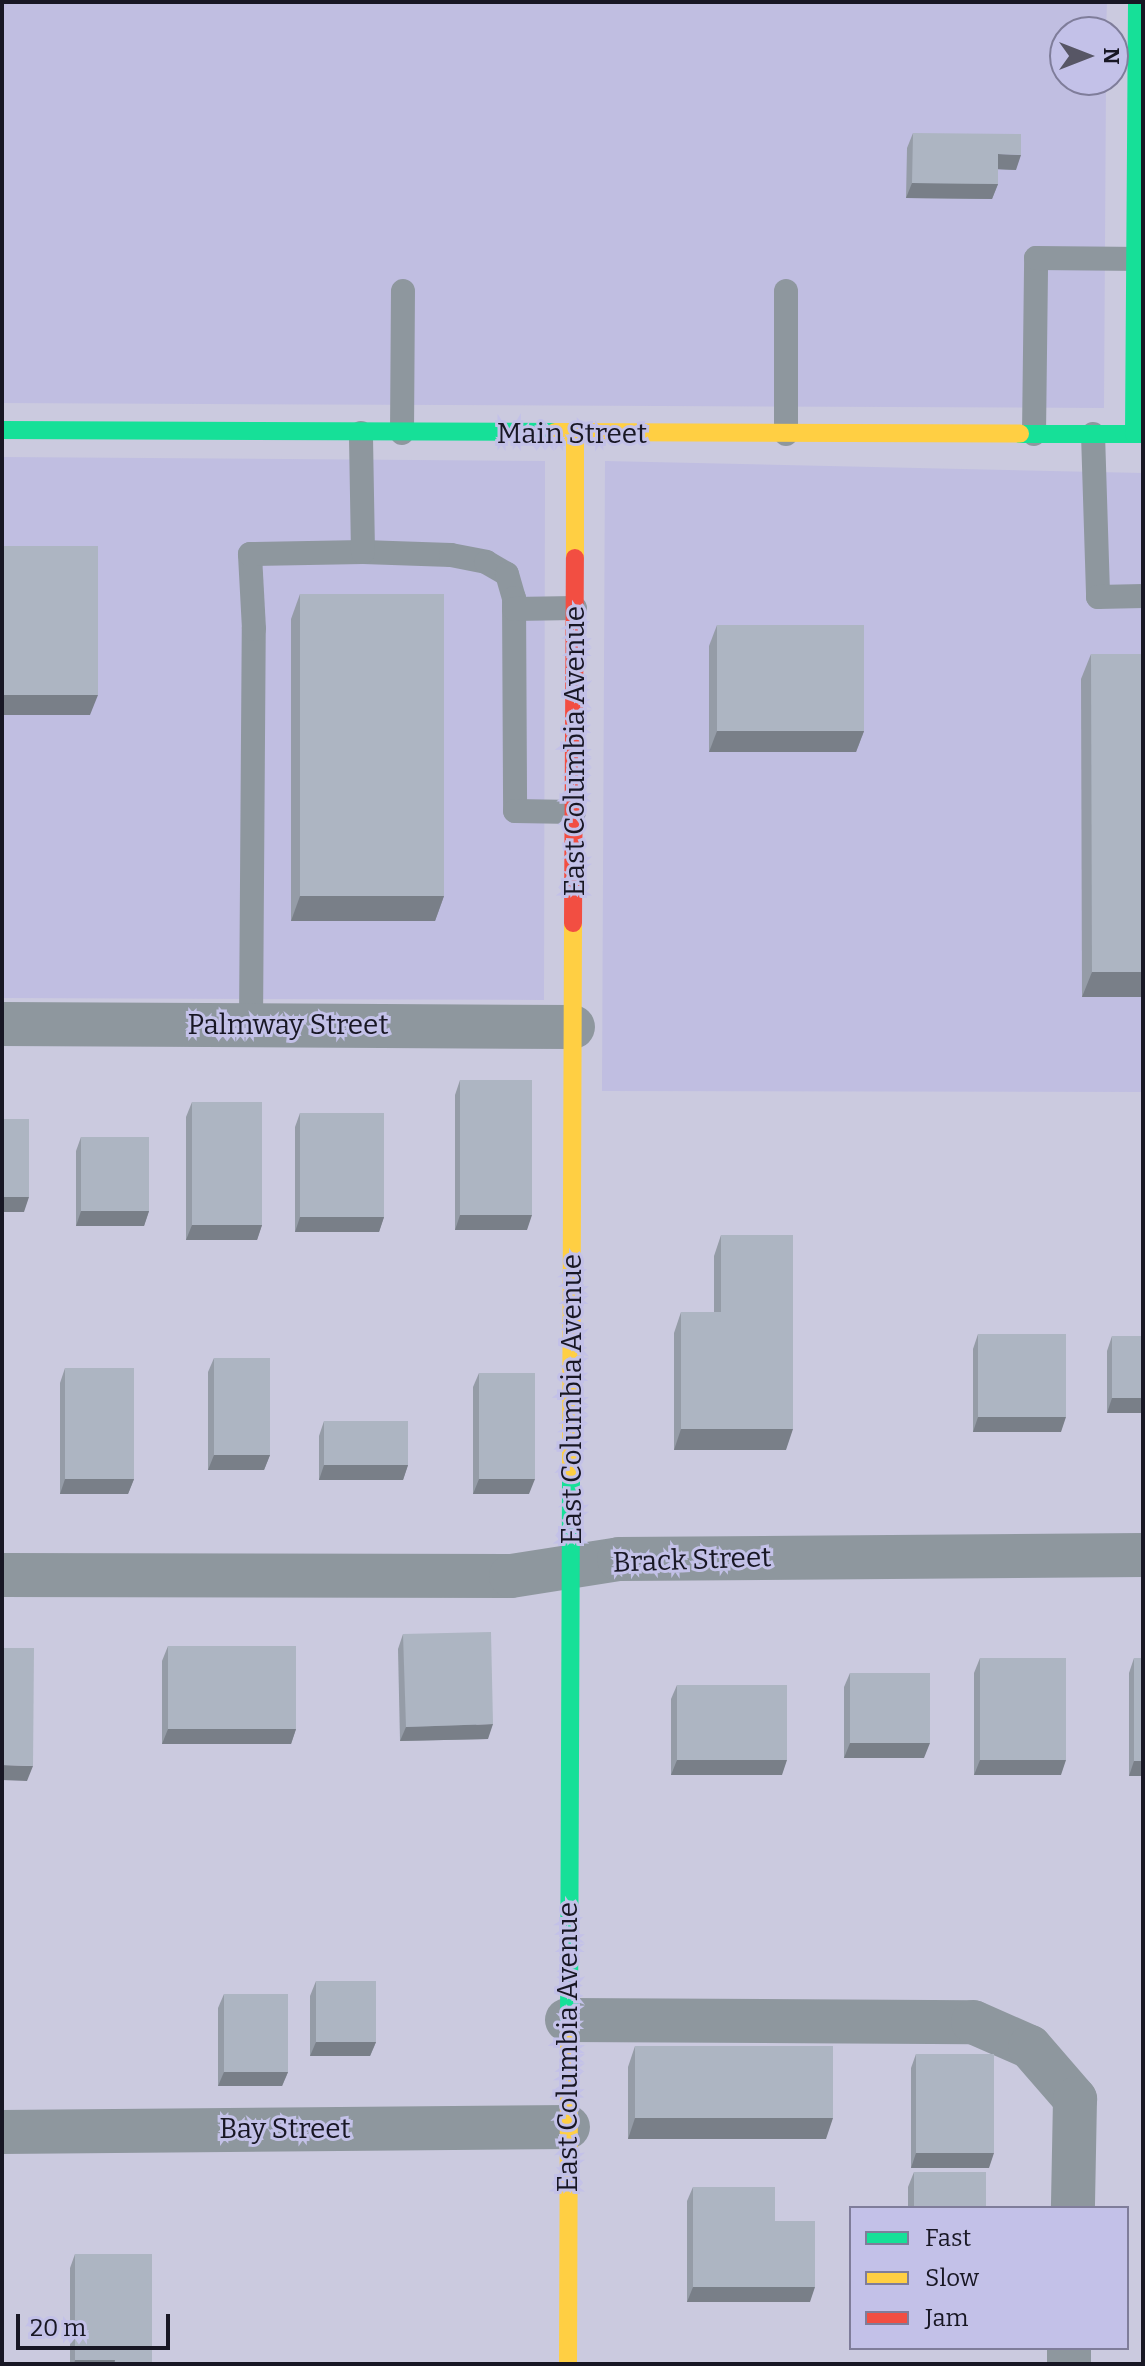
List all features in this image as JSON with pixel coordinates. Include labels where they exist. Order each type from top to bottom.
[{"type":"street","points":[[1137,2],[1138,434]]},
{"type":"street","name":"Main Street","points":[[2,430],[1138,434]]},
{"type":"street","name":"East Columbia Avenue","points":[[568,2364],[575,434]]},
{"type":"street","name":"Palmway Street","points":[[2,1024],[573,1027]]},
{"type":"street","name":"Brack Street","points":[[2,1575],[511,1576],[619,1559],[1143,1555]]},
{"type":"street","points":[[567,2020],[973,2022],[1030,2047],[1075,2099],[1073,2206]]},
{"type":"street","name":"Bay Street","points":[[2,2132],[568,2127]]},
{"type":"lane","points":[[1034,434],[1036,258],[1139,258]]},
{"type":"lane","points":[[402,433],[403,291]]},
{"type":"lane","points":[[786,291],[786,434]]},
{"type":"lane","points":[[361,433],[363,552]]},
{"type":"lane","points":[[1093,434],[1098,597],[1143,596]]},
{"type":"lane","points":[[251,1025],[254,629],[250,554],[363,552],[451,555],[486,562],[507,574],[514,609],[515,811],[574,812]]},
{"type":"lane","points":[[514,609],[575,608]]},
{"type":"shaded area","points":[[2,2],[1107,2],[1107,16],[1049,16],[1049,96],[1106,96],[1104,408],[2,403]]},
{"type":"shaded area","points":[[2,457],[545,461],[544,1000],[2,998]]},
{"type":"shaded area","points":[[605,461],[1143,473],[1143,1092],[602,1091]]},
{"type":"building","points":[[913,133],[1021,134],[1021,155],[998,154],[998,184],[912,183]]},
{"type":"building","points":[[2,546],[98,546],[98,695],[2,695]]},
{"type":"building","points":[[300,594],[444,594],[444,896],[300,896]]},
{"type":"building","points":[[717,625],[864,625],[864,731],[717,731]]},
{"type":"building","points":[[1091,654],[1143,654],[1143,972],[1092,972]]},
{"type":"building","points":[[460,1080],[532,1080],[532,1215],[460,1215]]},
{"type":"building","points":[[192,1102],[262,1102],[262,1225],[192,1225]]},
{"type":"building","points":[[300,1113],[384,1113],[384,1217],[300,1217]]},
{"type":"building","points":[[2,1119],[29,1119],[29,1197],[2,1197]]},
{"type":"building","points":[[81,1137],[149,1137],[149,1211],[81,1211]]},
{"type":"building","points":[[721,1235],[793,1235],[793,1429],[681,1429],[681,1312],[721,1312]]},
{"type":"building","points":[[978,1334],[1066,1334],[1066,1417],[978,1417]]},
{"type":"building","points":[[1112,1336],[1143,1336],[1143,1398],[1112,1398]]},
{"type":"building","points":[[214,1358],[270,1358],[270,1455],[214,1455]]},
{"type":"building","points":[[65,1368],[134,1368],[134,1479],[65,1479]]},
{"type":"building","points":[[479,1373],[535,1373],[535,1479],[479,1479]]},
{"type":"building","points":[[3,1379],[3,1475],[2,1475]]},
{"type":"building","points":[[324,1421],[408,1421],[408,1465],[324,1465]]},
{"type":"building","points":[[491,1632],[493,1724],[406,1727],[403,1634]]},
{"type":"building","points":[[168,1646],[296,1646],[296,1729],[168,1729]]},
{"type":"building","points":[[2,1648],[34,1648],[33,1766],[2,1765]]},
{"type":"building","points":[[980,1658],[1066,1658],[1066,1760],[980,1760]]},
{"type":"building","points":[[1134,1658],[1143,1658],[1143,1761],[1134,1761]]},
{"type":"building","points":[[850,1673],[930,1673],[930,1743],[850,1743]]},
{"type":"building","points":[[677,1685],[787,1685],[787,1760],[677,1760]]},
{"type":"building","points":[[316,1981],[376,1981],[376,2042],[316,2042]]},
{"type":"building","points":[[224,1994],[288,1994],[288,2072],[224,2072]]},
{"type":"building","points":[[635,2046],[833,2046],[833,2118],[635,2118]]},
{"type":"building","points":[[916,2054],[994,2054],[994,2153],[916,2153]]},
{"type":"building","points":[[914,2172],[986,2172],[986,2206],[914,2206]]},
{"type":"building","points":[[693,2187],[775,2187],[775,2221],[815,2221],[815,2287],[693,2287]]},
{"type":"building","points":[[75,2254],[152,2254],[152,2364],[75,2360]]},
{"type":"traffic: fast","points":[[1134,434],[1137,2]]},
{"type":"traffic: fast","points":[[2,430],[555,432]]},
{"type":"traffic: fast","points":[[1020,434],[1143,434]]},
{"type":"traffic: fast","points":[[569,2029],[571,1474]]},
{"type":"traffic: slow","points":[[555,432],[1020,434]]},
{"type":"traffic: slow","points":[[575,434],[575,558]]},
{"type":"traffic: slow","points":[[571,1474],[573,923]]},
{"type":"traffic: slow","points":[[568,2364],[569,2029]]},
{"type":"traffic: jam","points":[[573,923],[575,558]]}]
